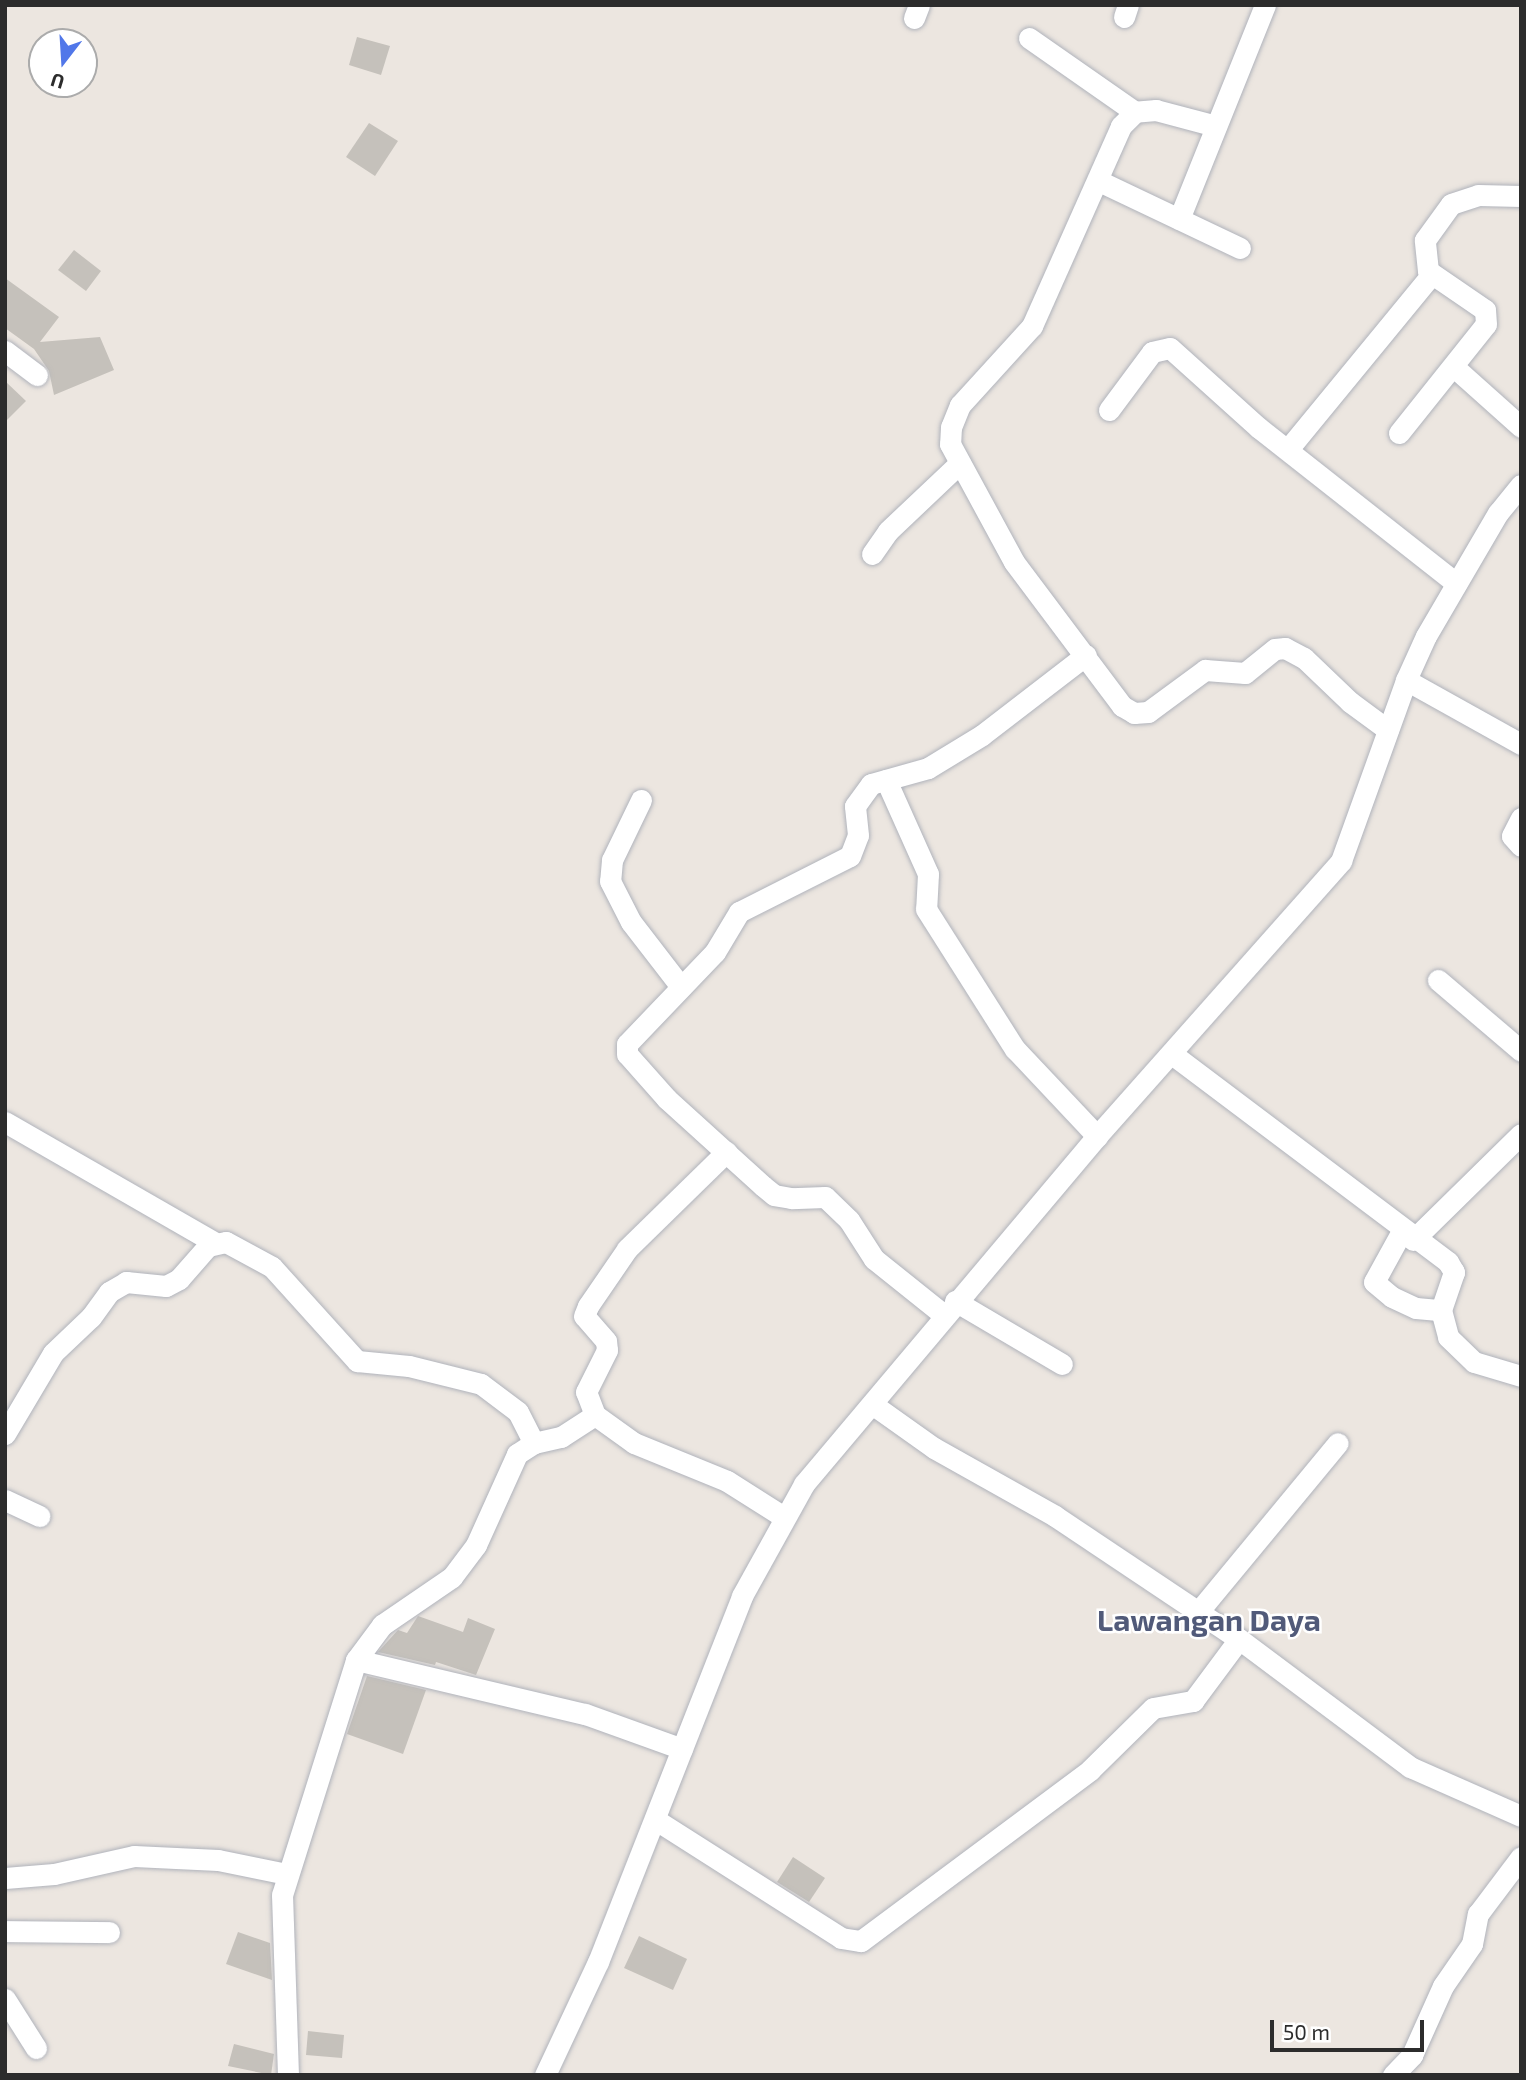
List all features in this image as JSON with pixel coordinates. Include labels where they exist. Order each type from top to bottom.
[{"type":"street","points":[[1179,219],[1265,5]]},
{"type":"street","points":[[1028,38],[1135,112]]},
{"type":"street","points":[[1216,126],[1156,110],[1135,112],[1121,126],[1099,181],[1025,338],[960,405],[951,427],[950,444],[1014,562],[1122,706],[1134,713],[1147,712],[1205,670],[1245,673],[1275,649],[1285,648],[1304,658],[1350,702],[1388,730]]},
{"type":"street","points":[[1099,181],[1240,248]]},
{"type":"street","points":[[1399,433],[1486,324],[1485,310],[1431,275],[1424,240],[1451,204],[1478,195],[1521,196]]},
{"type":"street","points":[[1289,448],[1431,275]]},
{"type":"street","points":[[1109,410],[1152,352],[1170,348],[1259,428],[1289,448],[1456,583]]},
{"type":"street","points":[[5,351],[37,375]]},
{"type":"street","points":[[1454,367],[1521,427]]},
{"type":"street","points":[[872,554],[888,531],[960,463]]},
{"type":"street","points":[[545,2075],[656,1821],[742,1596],[783,1517],[824,1455],[872,1404],[949,1308],[1097,1136],[1341,861],[1405,680],[1456,583],[1521,485]]},
{"type":"street","points":[[1062,1364],[949,1308],[874,1259],[849,1220],[824,1196],[774,1195],[667,1099],[627,1054],[631,1037],[715,951],[739,912],[850,856],[858,835],[855,806],[871,784],[928,768],[982,735],[1086,655]]},
{"type":"street","points":[[1405,680],[1521,744]]},
{"type":"street","points":[[886,780],[928,874],[926,909],[1014,1049],[1097,1136]]},
{"type":"street","points":[[641,800],[612,860],[610,881],[631,922],[681,986]]},
{"type":"street","points":[[1521,818],[1512,836],[1521,846]]},
{"type":"street","points":[[1438,981],[1521,1051]]},
{"type":"street","points":[[1172,1054],[1408,1236],[1448,1262],[1454,1272],[1441,1310],[1448,1337],[1474,1362],[1521,1377]]},
{"type":"street","points":[[5,1122],[214,1242],[255,1254],[272,1267],[357,1361],[409,1366],[481,1384],[518,1412],[534,1443]]},
{"type":"street","points":[[1441,1310],[1416,1308],[1392,1297],[1374,1282],[1408,1236],[1521,1134]]},
{"type":"street","points":[[726,1152],[627,1249],[588,1307],[584,1316],[606,1341],[607,1350],[586,1392],[595,1415],[634,1443],[727,1481],[783,1517]]},
{"type":"street","points":[[5,1434],[53,1353],[91,1317],[109,1292],[126,1282],[166,1286],[214,1242]]},
{"type":"street","points":[[872,1404],[934,1448],[1055,1516],[1239,1639],[1410,1767],[1521,1816]]},
{"type":"street","points":[[288,2075],[282,1895],[356,1660],[382,1625],[452,1577],[476,1545],[517,1454],[534,1443],[561,1437],[595,1415]]},
{"type":"street","points":[[1198,1612],[1338,1443]]},
{"type":"street","points":[[5,1500],[39,1516]]},
{"type":"street","points":[[656,1821],[841,1938],[861,1941],[1090,1770],[1153,1708],[1194,1701],[1239,1639]]},
{"type":"street","points":[[356,1660],[585,1714],[682,1749]]},
{"type":"street","points":[[5,1878],[54,1874],[134,1856],[218,1860],[287,1874]]},
{"type":"street","points":[[1393,2075],[1412,2055],[1443,1986],[1472,1944],[1478,1914],[1521,1857]]},
{"type":"street","points":[[5,1931],[109,1932]]},
{"type":"street","points":[[5,1999],[36,2048]]},
{"type":"building","points":[[357,37],[390,46],[381,75],[349,65]]},
{"type":"building","points":[[369,123],[398,141],[375,176],[346,157]]},
{"type":"building","points":[[74,250],[101,271],[86,291],[58,270]]},
{"type":"building","points":[[5,278],[59,317],[40,342],[100,337],[114,370],[54,395],[49,371],[34,349],[5,328]]},
{"type":"building","points":[[5,381],[26,401],[5,422]]},
{"type":"building","points":[[418,1616],[463,1632],[468,1618],[495,1629],[476,1675],[436,1662],[435,1665],[378,1652],[398,1630],[407,1633]]},
{"type":"building","points":[[367,1676],[426,1690],[403,1754],[347,1734]]},
{"type":"building","points":[[793,1857],[825,1878],[809,1902],[777,1882]]},
{"type":"building","points":[[238,1932],[270,1943],[272,1980],[226,1964]]},
{"type":"building","points":[[639,1936],[687,1959],[673,1990],[624,1968]]},
{"type":"building","points":[[308,2031],[344,2035],[342,2058],[306,2055]]},
{"type":"building","points":[[234,2044],[274,2054],[271,2075],[228,2066]]},
{"type":"district","name":"Lawangan Daya","points":[[1209,1619]]}]
